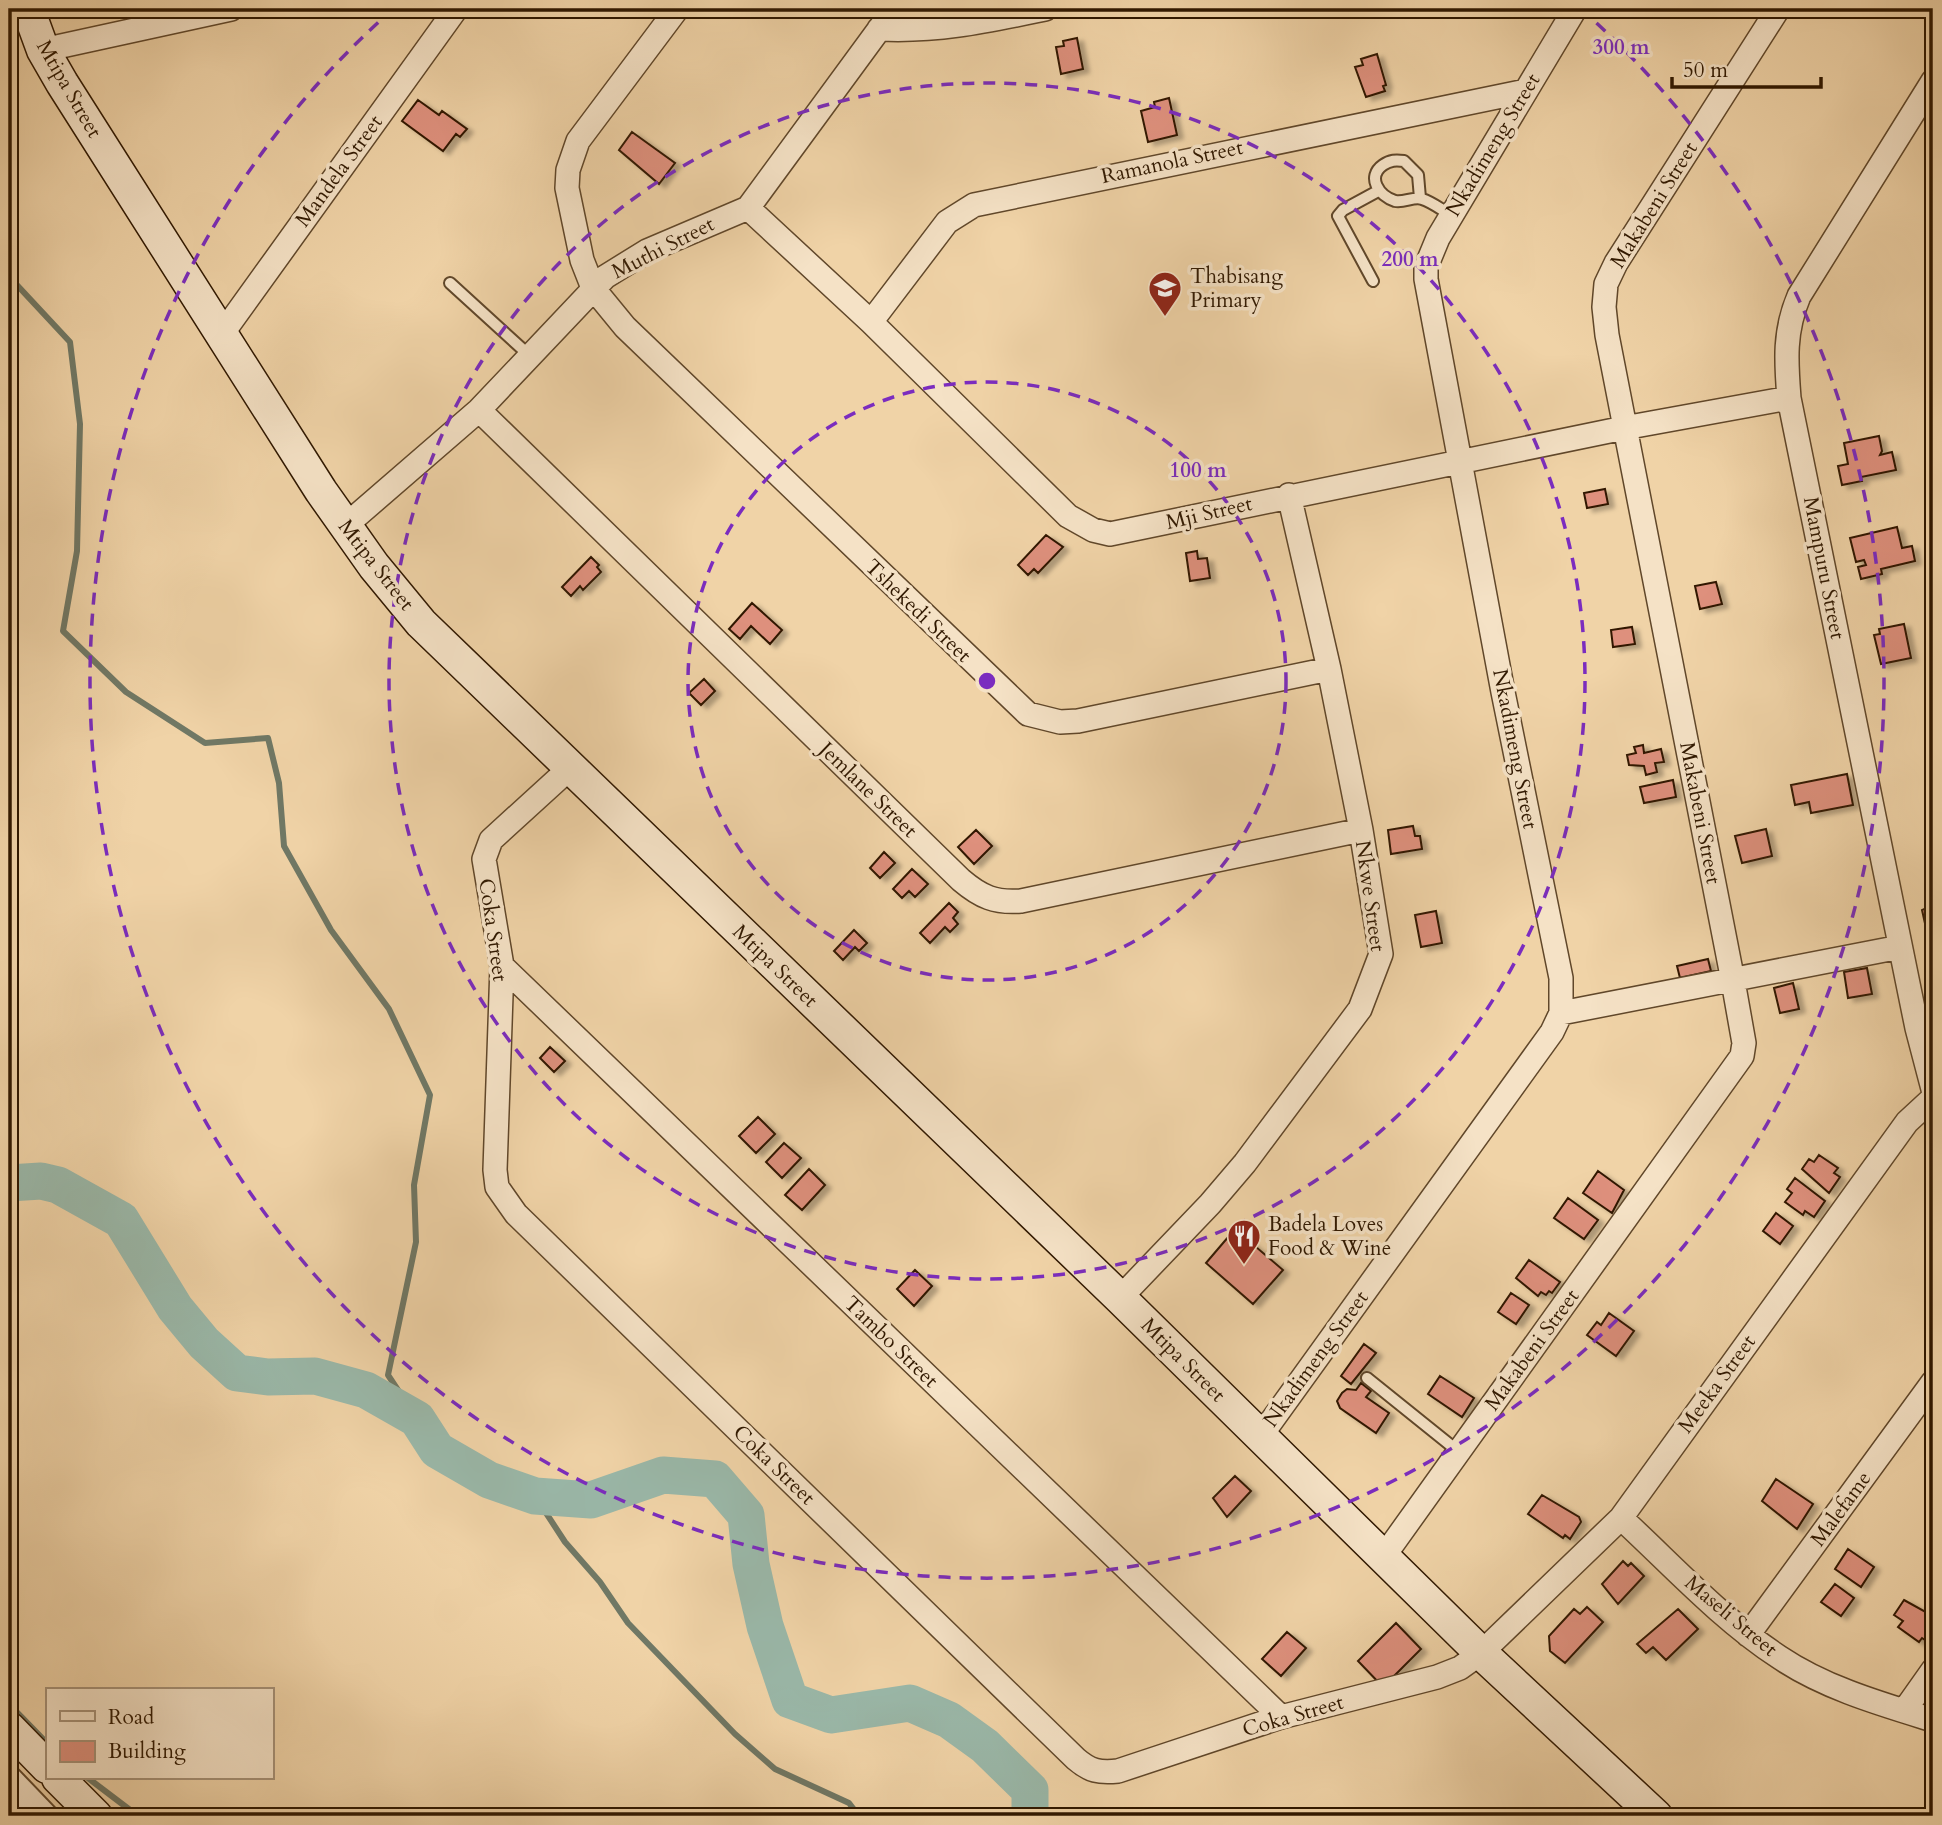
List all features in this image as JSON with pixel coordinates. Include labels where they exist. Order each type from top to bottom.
[{"type":"street","name":"Mtipa Street","points":[[28,9],[43,50],[222,334],[345,526],[421,623],[1120,1298],[1481,1653],[1656,1816]]},
{"type":"street","points":[[43,50],[232,9]]},
{"type":"street","name":"Mandela Street","points":[[222,334],[456,9]]},
{"type":"street","points":[[593,288],[578,245],[567,188],[571,155],[578,141],[677,9]]},
{"type":"street","name":"Muthi Street","points":[[345,526],[478,410],[593,288],[626,262],[748,208],[894,9]]},
{"type":"street","points":[[879,29],[924,31],[968,26],[1045,9]]},
{"type":"street","name":"Nkadimeng Street","points":[[1260,1437],[1552,1032],[1561,1013],[1561,978],[1426,279],[1431,252],[1451,215],[1575,9]]},
{"type":"street","name":"Makabeni Street","points":[[1384,1556],[1742,1056],[1744,1043],[1733,981],[1624,428],[1604,307],[1606,284],[1634,232],[1778,9]]},
{"type":"street","name":"Mampuru Street","points":[[1933,81],[1794,307],[1789,319],[1785,349],[1790,398],[1900,947],[1933,1089]]},
{"type":"street","name":"Ramanola Street","points":[[872,322],[947,222],[974,205],[1526,91]]},
{"type":"street","name":"Mji Street","points":[[748,208],[872,322],[1068,516],[1093,530],[1110,534],[1624,428],[1790,398]]},
{"type":"street","name":"Tshekedi Street","points":[[593,288],[635,336],[1028,714],[1060,722],[1078,721],[1329,669]]},
{"type":"street","name":"Jemlane Street","points":[[478,410],[961,880],[982,897],[1002,903],[1021,901],[1361,830]]},
{"type":"street","name":"Nkwe Street","points":[[1120,1298],[1210,1204],[1245,1163],[1360,1009],[1381,954],[1361,830],[1329,669],[1289,495]]},
{"type":"street","name":"Coka Street","points":[[570,768],[499,831],[486,849],[485,882],[502,966],[495,1170],[497,1187],[504,1199],[1076,1759],[1087,1769],[1098,1772],[1118,1770],[1281,1717],[1437,1677],[1460,1668],[1481,1653]]},
{"type":"street","points":[[1561,1013],[1900,947]]},
{"type":"street","name":"Tambo Street","points":[[502,966],[1281,1717]]},
{"type":"street","name":"Meeka Street","points":[[1481,1653],[1621,1518],[1907,1122],[1933,1098]]},
{"type":"street","name":"Malefame","points":[[1748,1635],[1933,1382]]},
{"type":"street","name":"Maseli Street","points":[[1621,1518],[1748,1635],[1803,1672],[1933,1720]]},
{"type":"street","points":[[1904,1711],[1933,1670]]},
{"type":"street","points":[[9,1728],[46,1766]]},
{"type":"street","points":[[60,1780],[96,1816]]},
{"type":"street","points":[[9,1796],[29,1816]]},
{"type":"lane","points":[[1420,198],[1418,175],[1404,161],[1385,164],[1377,171],[1374,180],[1378,191],[1399,202],[1420,198],[1451,215]]},
{"type":"lane","points":[[1373,281],[1338,216],[1343,209],[1378,191]]},
{"type":"lane","points":[[450,283],[530,356]]},
{"type":"lane","points":[[1367,1378],[1458,1452]]},
{"type":"lane","points":[[9,1768],[55,1816]]},
{"type":"building","points":[[1077,38],[1083,69],[1061,74],[1056,47],[1064,46],[1063,41]]},
{"type":"building","points":[[1377,54],[1386,85],[1383,86],[1385,91],[1366,97],[1355,67],[1363,65],[1361,59]]},
{"type":"building","points":[[1169,98],[1177,135],[1148,142],[1141,111],[1155,107],[1154,102]]},
{"type":"building","points":[[418,100],[439,115],[442,111],[467,129],[460,137],[456,134],[443,151],[402,121]]},
{"type":"building","points":[[632,132],[675,163],[659,184],[619,150]]},
{"type":"building","points":[[1879,436],[1882,451],[1880,455],[1892,452],[1896,470],[1861,477],[1862,481],[1842,485],[1838,466],[1848,464],[1844,443]]},
{"type":"building","points":[[1605,489],[1608,504],[1587,508],[1584,493]]},
{"type":"building","points":[[1897,527],[1902,548],[1912,546],[1915,561],[1881,569],[1882,574],[1861,579],[1858,567],[1866,565],[1864,560],[1856,562],[1850,538]]},
{"type":"building","points":[[1046,535],[1063,547],[1038,573],[1034,569],[1028,575],[1018,565]]},
{"type":"building","points":[[1197,551],[1198,559],[1207,558],[1210,578],[1190,581],[1186,553]]},
{"type":"building","points":[[591,557],[599,565],[597,567],[601,572],[583,590],[580,586],[571,596],[562,587]]},
{"type":"building","points":[[1716,582],[1722,604],[1700,609],[1695,586]]},
{"type":"building","points":[[752,603],[782,630],[770,644],[751,626],[740,639],[729,629]]},
{"type":"building","points":[[1904,624],[1911,658],[1881,664],[1874,635],[1880,634],[1879,629]]},
{"type":"building","points":[[1632,627],[1635,644],[1613,647],[1611,630]]},
{"type":"building","points":[[704,679],[715,691],[701,705],[689,693]]},
{"type":"building","points":[[1643,745],[1644,753],[1661,749],[1664,762],[1655,763],[1657,772],[1646,775],[1644,766],[1629,765],[1627,755],[1636,753],[1634,747]]},
{"type":"building","points":[[1847,774],[1853,805],[1811,813],[1809,802],[1795,805],[1791,785]]},
{"type":"building","points":[[1673,780],[1676,797],[1644,803],[1640,787]]},
{"type":"building","points":[[1413,826],[1415,836],[1420,836],[1422,849],[1391,854],[1388,830]]},
{"type":"building","points":[[1766,829],[1772,856],[1742,863],[1735,836]]},
{"type":"building","points":[[976,830],[992,846],[974,864],[958,847]]},
{"type":"building","points":[[884,852],[895,863],[880,878],[870,868]]},
{"type":"building","points":[[912,869],[928,884],[915,897],[909,891],[902,898],[893,889]]},
{"type":"building","points":[[949,903],[958,912],[953,918],[958,924],[950,932],[945,927],[930,943],[920,933]]},
{"type":"building","points":[[1933,905],[1933,926],[1926,928],[1922,910]]},
{"type":"building","points":[[1436,911],[1442,943],[1421,947],[1415,915]]},
{"type":"building","points":[[854,930],[867,943],[859,951],[855,947],[843,960],[834,951]]},
{"type":"building","points":[[1708,959],[1711,971],[1680,978],[1677,966]]},
{"type":"building","points":[[1867,968],[1872,994],[1848,998],[1844,972]]},
{"type":"building","points":[[1793,983],[1799,1009],[1780,1013],[1774,988]]},
{"type":"building","points":[[550,1047],[565,1061],[554,1072],[540,1058]]},
{"type":"building","points":[[758,1117],[775,1134],[756,1153],[739,1136]]},
{"type":"building","points":[[784,1143],[801,1158],[782,1178],[766,1162]]},
{"type":"building","points":[[1819,1155],[1838,1168],[1834,1173],[1840,1177],[1829,1193],[1802,1169],[1809,1159],[1814,1162]]},
{"type":"building","points":[[809,1169],[825,1185],[802,1210],[785,1195]]},
{"type":"building","points":[[1598,1171],[1624,1190],[1612,1213],[1583,1193]]},
{"type":"building","points":[[1795,1178],[1825,1201],[1814,1217],[1805,1211],[1803,1215],[1785,1202],[1792,1193],[1787,1189]]},
{"type":"building","points":[[1568,1198],[1598,1220],[1584,1239],[1554,1218]]},
{"type":"building","points":[[1776,1213],[1793,1226],[1780,1244],[1763,1231]]},
{"type":"building","name":"Badela Loves Food & Wine","points":[[1235,1229],[1283,1270],[1253,1304],[1206,1263]]},
{"type":"building","points":[[1529,1260],[1560,1282],[1552,1293],[1549,1291],[1546,1295],[1541,1292],[1538,1296],[1516,1278]]},
{"type":"building","points":[[915,1270],[932,1286],[914,1306],[897,1289]]},
{"type":"building","points":[[1511,1293],[1529,1305],[1516,1324],[1498,1312]]},
{"type":"building","points":[[1609,1313],[1634,1331],[1616,1356],[1587,1335],[1597,1322],[1601,1325]]},
{"type":"building","points":[[1364,1344],[1376,1353],[1351,1384],[1341,1376]]},
{"type":"building","points":[[1440,1376],[1474,1398],[1462,1417],[1428,1394]]},
{"type":"building","points":[[1361,1383],[1371,1391],[1366,1397],[1389,1413],[1376,1433],[1340,1408],[1337,1401],[1347,1389],[1356,1390]]},
{"type":"building","points":[[1235,1476],[1251,1491],[1227,1517],[1213,1498]]},
{"type":"building","points":[[1776,1479],[1813,1504],[1797,1529],[1762,1501]]},
{"type":"building","points":[[1542,1495],[1579,1517],[1581,1522],[1570,1539],[1565,1535],[1563,1538],[1528,1514]]},
{"type":"building","points":[[1848,1549],[1874,1567],[1861,1587],[1835,1569]]},
{"type":"building","points":[[1623,1561],[1628,1566],[1631,1563],[1644,1576],[1618,1604],[1602,1584]]},
{"type":"building","points":[[1835,1584],[1854,1598],[1841,1616],[1821,1602]]},
{"type":"building","points":[[1904,1600],[1933,1616],[1933,1629],[1925,1640],[1922,1638],[1919,1642],[1898,1627],[1903,1621],[1894,1615]]},
{"type":"building","points":[[1587,1607],[1603,1622],[1565,1663],[1550,1651],[1549,1636],[1574,1609],[1580,1614]]},
{"type":"building","points":[[1678,1609],[1698,1629],[1666,1660],[1653,1647],[1646,1653],[1637,1644]]},
{"type":"building","points":[[1396,1623],[1421,1649],[1383,1687],[1358,1661]]},
{"type":"building","points":[[1287,1632],[1306,1648],[1281,1676],[1262,1659]]},
{"type":"waterway","points":[[9,283],[16,284],[70,342],[80,424],[77,551],[63,631],[126,692],[205,743],[268,738],[279,783],[284,846],[331,930],[389,1009],[430,1095],[414,1185],[416,1242],[388,1375],[417,1419]]},
{"type":"waterway","points":[[9,1183],[41,1181],[58,1185],[121,1220],[175,1308],[204,1343],[237,1373],[268,1377],[315,1376],[366,1390],[417,1419],[437,1450],[489,1480],[535,1496],[591,1500],[663,1475],[715,1479],[746,1515],[751,1564],[765,1626],[790,1700],[831,1715],[910,1703],[949,1720],[985,1746],[1030,1790],[1030,1816]]},
{"type":"waterway","points":[[535,1496],[565,1542],[600,1582],[628,1623],[735,1734],[775,1769],[849,1803],[859,1816]]},
{"type":"waterway","points":[[9,1704],[46,1742]]},
{"type":"waterway","points":[[91,1780],[138,1816]]},
{"type":"place","name":"Thabisang Primary","points":[[1165,318]]},
{"type":"place","name":"Badela Loves Food & Wine","points":[[1244,1266]]}]
